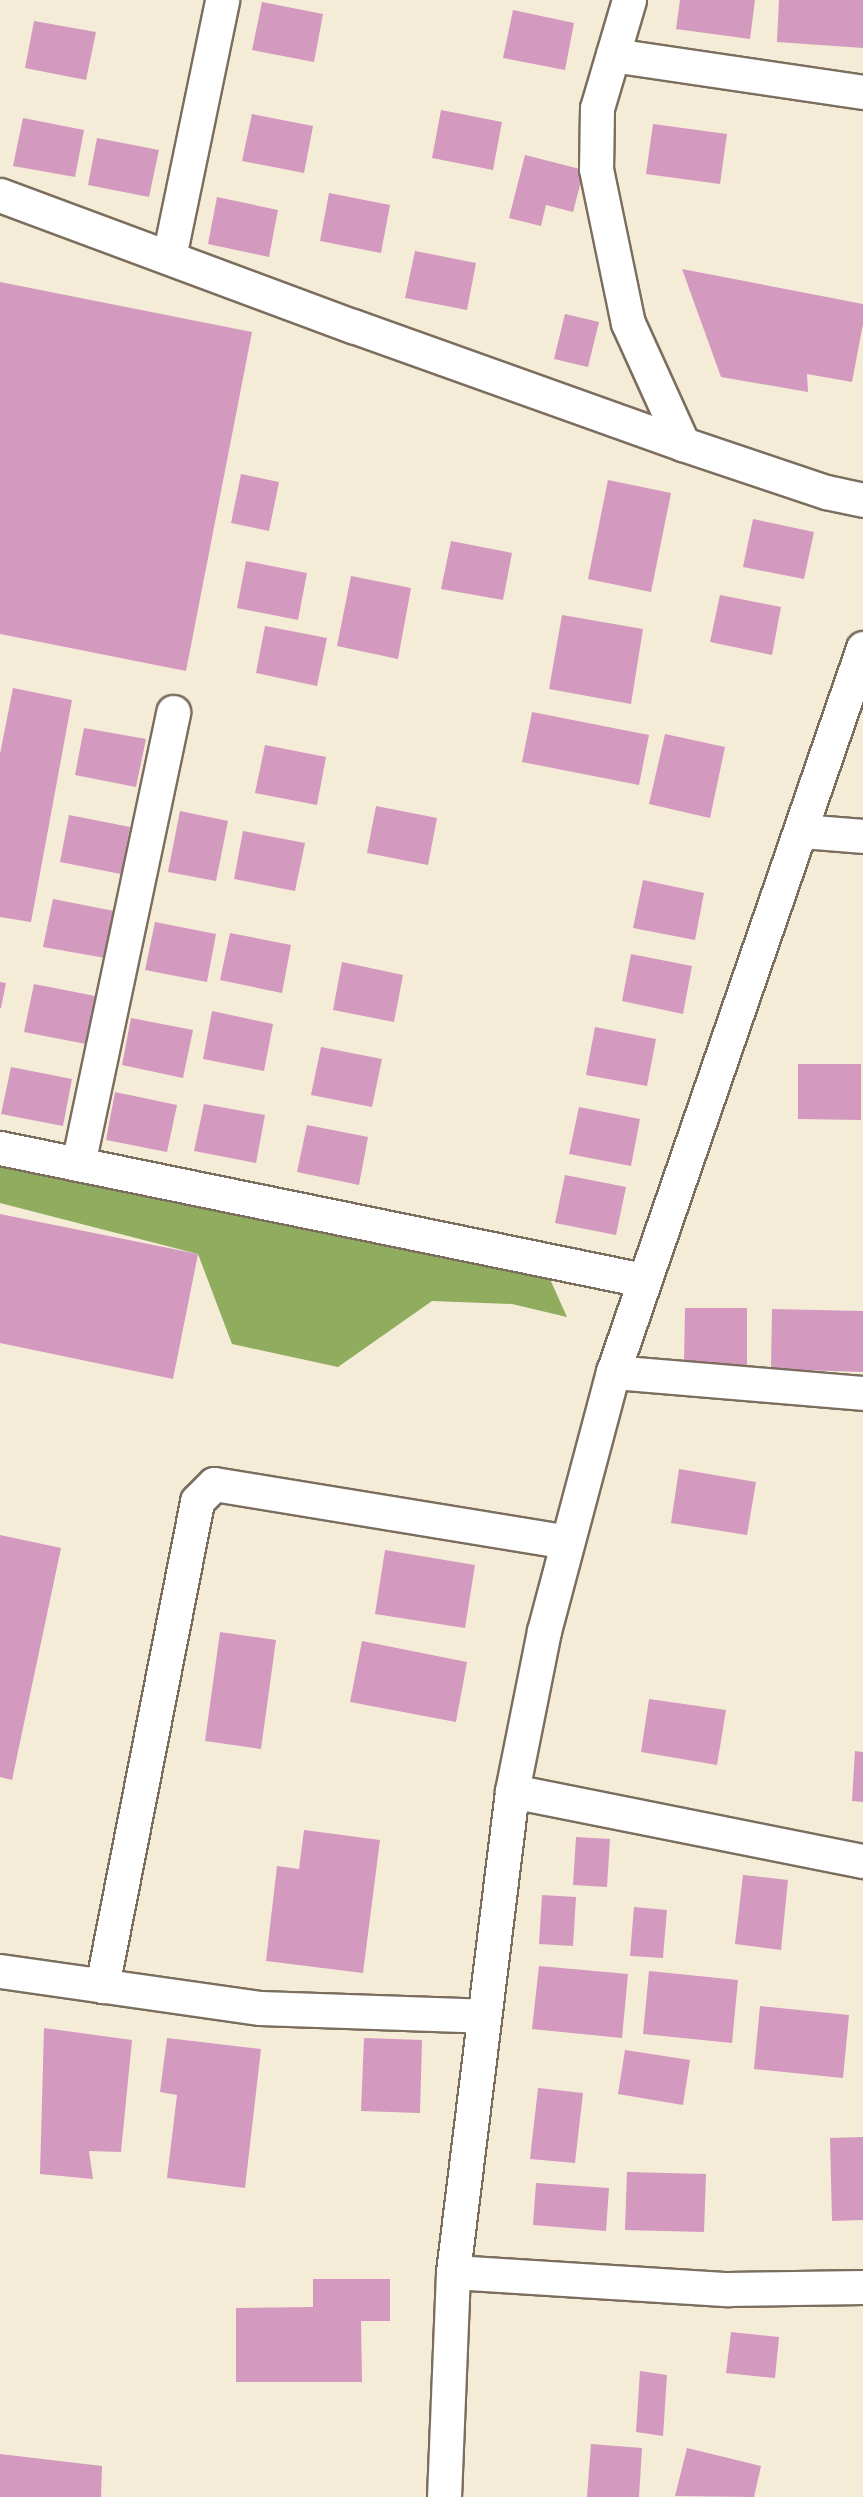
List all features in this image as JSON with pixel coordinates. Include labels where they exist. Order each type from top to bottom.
[{"type":"street","points":[[169,257],[222,0]]},
{"type":"street","points":[[629,0],[597,108],[596,170],[628,322],[683,444]]},
{"type":"street","points":[[613,54],[863,92]]},
{"type":"street","points":[[0,195],[683,444],[826,492],[863,500]]},
{"type":"street","points":[[444,2497],[453,2272],[512,1791],[544,1631],[612,1372],[863,648]]},
{"type":"street","points":[[78,1164],[172,712]]},
{"type":"street","points":[[801,831],[863,836]]},
{"type":"street","points":[[0,1148],[643,1280]]},
{"type":"street","points":[[612,1372],[863,1392]]},
{"type":"street","points":[[102,1986],[197,1501],[214,1484],[567,1542]]},
{"type":"street","points":[[512,1791],[863,1862]]},
{"type":"street","points":[[0,1971],[260,2008],[484,2016]]},
{"type":"street","points":[[453,2272],[727,2289],[863,2287]]},
{"type":"green space","points":[[0,1149],[549,1277],[567,1317],[512,1304],[432,1301],[338,1367],[232,1344],[198,1254],[0,1203]]},
{"type":"building","points":[[680,0],[755,0],[750,39],[676,29]]},
{"type":"building","points":[[779,0],[863,0],[863,48],[777,42]]},
{"type":"building","points":[[262,2],[323,14],[314,62],[252,50]]},
{"type":"building","points":[[513,10],[574,23],[565,70],[503,58]]},
{"type":"building","points":[[34,21],[96,32],[86,80],[25,68]]},
{"type":"building","points":[[441,110],[502,122],[493,170],[432,158]]},
{"type":"building","points":[[252,114],[313,126],[304,173],[242,161]]},
{"type":"building","points":[[23,118],[84,130],[75,177],[13,166]]},
{"type":"building","points":[[653,124],[727,134],[720,184],[646,174]]},
{"type":"building","points":[[97,138],[159,150],[149,197],[88,185]]},
{"type":"building","points":[[525,155],[584,170],[573,212],[546,205],[541,226],[509,218]]},
{"type":"building","points":[[329,193],[390,205],[381,253],[320,241]]},
{"type":"building","points":[[217,197],[278,210],[269,257],[208,244]]},
{"type":"building","points":[[415,251],[476,263],[467,310],[405,298]]},
{"type":"building","points":[[682,269],[863,304],[863,324],[852,382],[807,374],[808,392],[721,377]]},
{"type":"building","points":[[0,282],[252,332],[186,671],[0,634]]},
{"type":"building","points":[[565,314],[599,322],[588,367],[554,359]]},
{"type":"building","points":[[241,474],[279,482],[269,531],[231,523]]},
{"type":"building","points":[[608,480],[671,493],[651,592],[588,579]]},
{"type":"building","points":[[753,519],[814,532],[804,579],[743,567]]},
{"type":"building","points":[[451,541],[512,553],[503,600],[441,589]]},
{"type":"building","points":[[246,561],[307,573],[298,620],[237,608]]},
{"type":"building","points":[[351,576],[411,588],[398,659],[337,646]]},
{"type":"building","points":[[720,595],[781,607],[772,655],[710,642]]},
{"type":"building","points":[[562,615],[643,629],[631,704],[549,689]]},
{"type":"building","points":[[265,626],[327,638],[317,686],[256,673]]},
{"type":"building","points":[[13,688],[72,700],[31,922],[0,917],[0,754]]},
{"type":"building","points":[[532,712],[649,735],[639,785],[522,762]]},
{"type":"building","points":[[84,728],[146,739],[136,787],[75,775]]},
{"type":"building","points":[[665,734],[725,747],[710,818],[649,804]]},
{"type":"building","points":[[265,745],[326,757],[317,805],[255,793]]},
{"type":"building","points":[[376,806],[437,818],[428,865],[367,853]]},
{"type":"building","points":[[180,811],[228,821],[216,881],[168,872]]},
{"type":"building","points":[[69,815],[130,827],[121,874],[60,862]]},
{"type":"building","points":[[243,831],[305,843],[295,891],[234,879]]},
{"type":"building","points":[[643,880],[704,893],[695,940],[633,928]]},
{"type":"building","points":[[53,899],[114,911],[105,958],[43,947]]},
{"type":"building","points":[[155,922],[216,934],[207,982],[145,970]]},
{"type":"building","points":[[230,933],[291,945],[282,993],[220,980]]},
{"type":"building","points":[[631,954],[692,966],[683,1014],[622,1001]]},
{"type":"building","points":[[342,962],[403,975],[394,1022],[333,1010]]},
{"type":"building","points":[[0,982],[6,983],[1,1008],[0,1008]]},
{"type":"building","points":[[34,984],[95,996],[86,1044],[24,1032]]},
{"type":"building","points":[[212,1011],[273,1024],[264,1071],[203,1059]]},
{"type":"building","points":[[131,1018],[193,1030],[183,1078],[122,1065]]},
{"type":"building","points":[[595,1027],[656,1039],[647,1086],[586,1075]]},
{"type":"building","points":[[321,1047],[382,1059],[372,1107],[311,1095]]},
{"type":"building","points":[[798,1064],[861,1064],[861,1120],[798,1119]]},
{"type":"building","points":[[11,1067],[72,1079],[63,1126],[1,1114]]},
{"type":"building","points":[[115,1092],[177,1105],[167,1152],[106,1140]]},
{"type":"building","points":[[204,1104],[265,1115],[256,1163],[194,1151]]},
{"type":"building","points":[[579,1107],[640,1119],[631,1166],[569,1154]]},
{"type":"building","points":[[307,1125],[368,1137],[359,1185],[297,1172]]},
{"type":"building","points":[[565,1175],[626,1187],[616,1235],[555,1223]]},
{"type":"building","points":[[0,1214],[198,1254],[173,1379],[0,1343]]},
{"type":"building","points":[[685,1308],[747,1308],[747,1365],[684,1364]]},
{"type":"building","points":[[772,1309],[863,1311],[863,1372],[771,1369]]},
{"type":"building","points":[[679,1469],[756,1482],[747,1535],[671,1523]]},
{"type":"building","points":[[0,1535],[61,1548],[12,1780],[0,1777]]},
{"type":"building","points":[[385,1550],[475,1565],[465,1628],[375,1614]]},
{"type":"building","points":[[220,1632],[276,1640],[261,1749],[205,1741]]},
{"type":"building","points":[[362,1641],[467,1662],[456,1722],[350,1702]]},
{"type":"building","points":[[649,1699],[726,1710],[717,1765],[641,1752]]},
{"type":"building","points":[[855,1751],[863,1752],[863,1802],[852,1801]]},
{"type":"building","points":[[304,1830],[380,1840],[363,1973],[266,1961],[277,1866],[299,1869]]},
{"type":"building","points":[[576,1837],[610,1839],[607,1887],[573,1885]]},
{"type":"building","points":[[743,1875],[788,1880],[781,1950],[735,1944]]},
{"type":"building","points":[[542,1895],[576,1897],[573,1946],[539,1944]]},
{"type":"building","points":[[634,1907],[667,1910],[663,1958],[630,1956]]},
{"type":"building","points":[[539,1966],[628,1974],[622,2038],[532,2029]]},
{"type":"building","points":[[649,1971],[738,1980],[732,2043],[643,2034]]},
{"type":"building","points":[[760,2006],[849,2015],[843,2078],[754,2069]]},
{"type":"building","points":[[44,2028],[132,2040],[121,2152],[89,2151],[93,2179],[40,2174]]},
{"type":"building","points":[[167,2038],[261,2049],[245,2188],[167,2178],[177,2095],[160,2092]]},
{"type":"building","points":[[364,2038],[422,2040],[420,2113],[361,2111]]},
{"type":"building","points":[[625,2050],[690,2060],[683,2105],[618,2094]]},
{"type":"building","points":[[538,2088],[583,2093],[575,2163],[530,2159]]},
{"type":"building","points":[[863,2137],[863,2220],[832,2221],[830,2138]]},
{"type":"building","points":[[627,2172],[706,2174],[704,2232],[625,2230]]},
{"type":"building","points":[[536,2183],[609,2188],[606,2231],[533,2225]]},
{"type":"building","points":[[313,2279],[390,2279],[390,2321],[361,2321],[362,2382],[236,2382],[236,2308],[313,2307]]},
{"type":"building","points":[[731,2332],[779,2337],[775,2378],[726,2373]]},
{"type":"building","points":[[640,2371],[667,2375],[663,2436],[636,2432]]},
{"type":"building","points":[[591,2444],[642,2448],[639,2497],[587,2497]]},
{"type":"building","points":[[687,2448],[761,2466],[754,2497],[675,2496]]},
{"type":"building","points":[[0,2454],[102,2466],[101,2497],[0,2497]]}]
